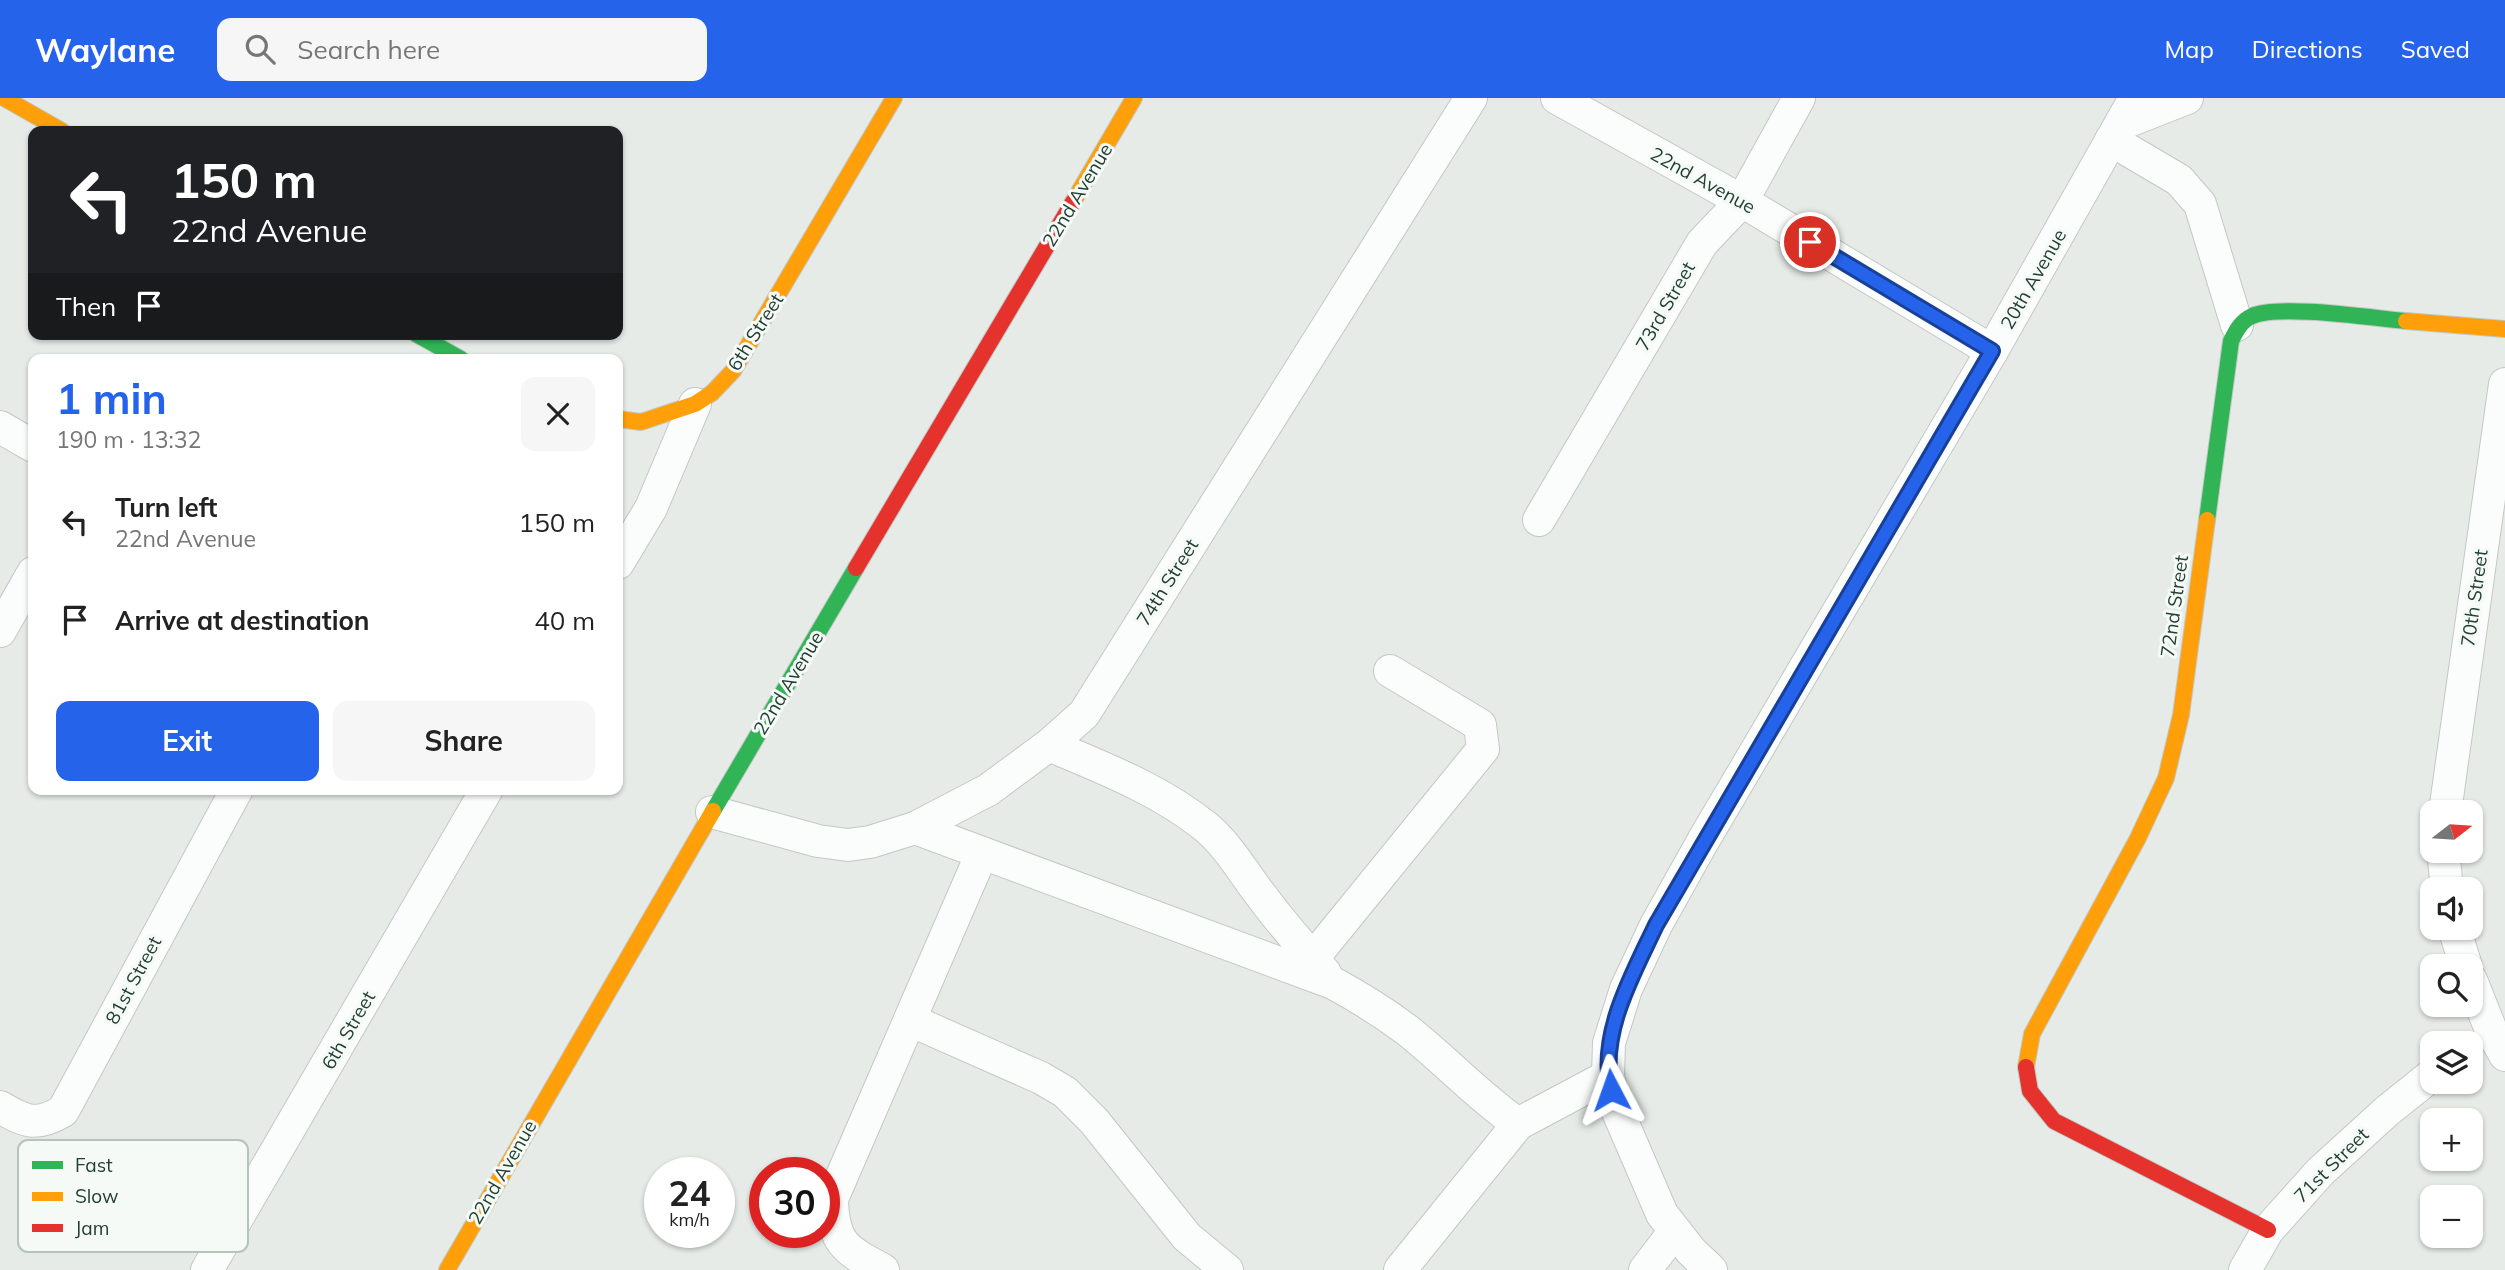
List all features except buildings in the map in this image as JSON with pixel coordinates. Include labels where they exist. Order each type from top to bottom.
[{"type":"street","points":[[4,98],[53,126]]},
{"type":"street","name":"6th Street","points":[[623,554],[650,508],[695,404],[712,393],[733,371],[894,98]]},
{"type":"street","name":"22nd Avenue","points":[[447,1270],[712,812],[1134,98]]},
{"type":"street","name":"74th Street","points":[[712,812],[818,841],[848,845],[870,842],[915,828],[988,790],[1049,745],[1084,714],[1471,98]]},
{"type":"street","name":"22nd Avenue","points":[[1557,98],[1742,201],[1992,351]]},
{"type":"street","name":"73rd Street","points":[[1539,520],[1702,243],[1742,201],[1799,98]]},
{"type":"street","points":[[2187,98],[2122,121],[2200,204],[2237,325],[2253,314],[2281,311],[2505,329]]},
{"type":"street","name":"20th Avenue","points":[[1711,1270],[1691,1251],[1662,1214],[1615,1105],[1608,1076],[1609,1043],[1626,989],[1656,925],[1992,351],[2122,121]]},
{"type":"street","name":"72nd Street","points":[[2237,325],[2231,341],[2180,715],[2166,778],[2138,838],[2032,1034],[2024,1059],[2028,1084],[2036,1103],[2054,1121],[2268,1230]]},
{"type":"street","points":[[427,340],[452,354]]},
{"type":"street","name":"70th Street","points":[[2447,800],[2505,384]]},
{"type":"street","points":[[623,420],[641,422],[695,404]]},
{"type":"street","points":[[0,427],[28,443]]},
{"type":"street","points":[[0,631],[28,582]]},
{"type":"street","points":[[1312,958],[1483,749],[1479,725],[1390,671]]},
{"type":"street","points":[[1049,745],[1127,778],[1168,800],[1207,828],[1333,983]]},
{"type":"street","name":"81st Street","points":[[0,1107],[30,1121],[40,1122],[63,1111],[234,795]]},
{"type":"street","name":"6th Street","points":[[248,1200],[484,795]]},
{"type":"street","points":[[915,828],[1333,983],[1373,1005],[1408,1031],[1497,1109],[1518,1124]]},
{"type":"street","points":[[883,1270],[842,1243],[832,1223],[832,1199],[982,853]]},
{"type":"street","points":[[2483,1012],[2493,1038]]},
{"type":"street","points":[[910,1020],[1041,1078],[1065,1092],[1094,1121],[1188,1237],[1227,1270]]},
{"type":"street","points":[[1400,1270],[1518,1124],[1608,1076]]},
{"type":"street","name":"71st Street","points":[[2245,1270],[2268,1230],[2320,1172],[2420,1085]]},
{"type":"street","points":[[1645,1270],[1675,1231]]},
{"type":"street","name":"6th Street","points":[[207,1270],[217,1252]]},
{"type":"traffic: fast","points":[[2207,520],[2231,341],[2242,323],[2252,316],[2283,311],[2406,321]]},
{"type":"traffic: fast","points":[[427,340],[452,354]]},
{"type":"traffic: fast","points":[[713,811],[856,568]]},
{"type":"traffic: slow","points":[[4,98],[53,126]]},
{"type":"traffic: slow","points":[[623,420],[641,422],[695,404],[712,393],[733,371],[894,98]]},
{"type":"traffic: slow","points":[[1073,202],[1134,98]]},
{"type":"traffic: slow","points":[[2406,321],[2505,329]]},
{"type":"traffic: slow","points":[[2026,1067],[2032,1034],[2138,838],[2166,778],[2181,715],[2207,520]]},
{"type":"traffic: slow","points":[[447,1270],[713,811]]},
{"type":"traffic: jam","points":[[856,568],[1073,202]]},
{"type":"traffic: jam","points":[[2026,1067],[2030,1091],[2054,1121],[2268,1230]]},
{"type":"route","points":[[1611,1090],[1608,1076],[1609,1043],[1626,989],[1656,925],[1992,351],[1810,242]]}]
